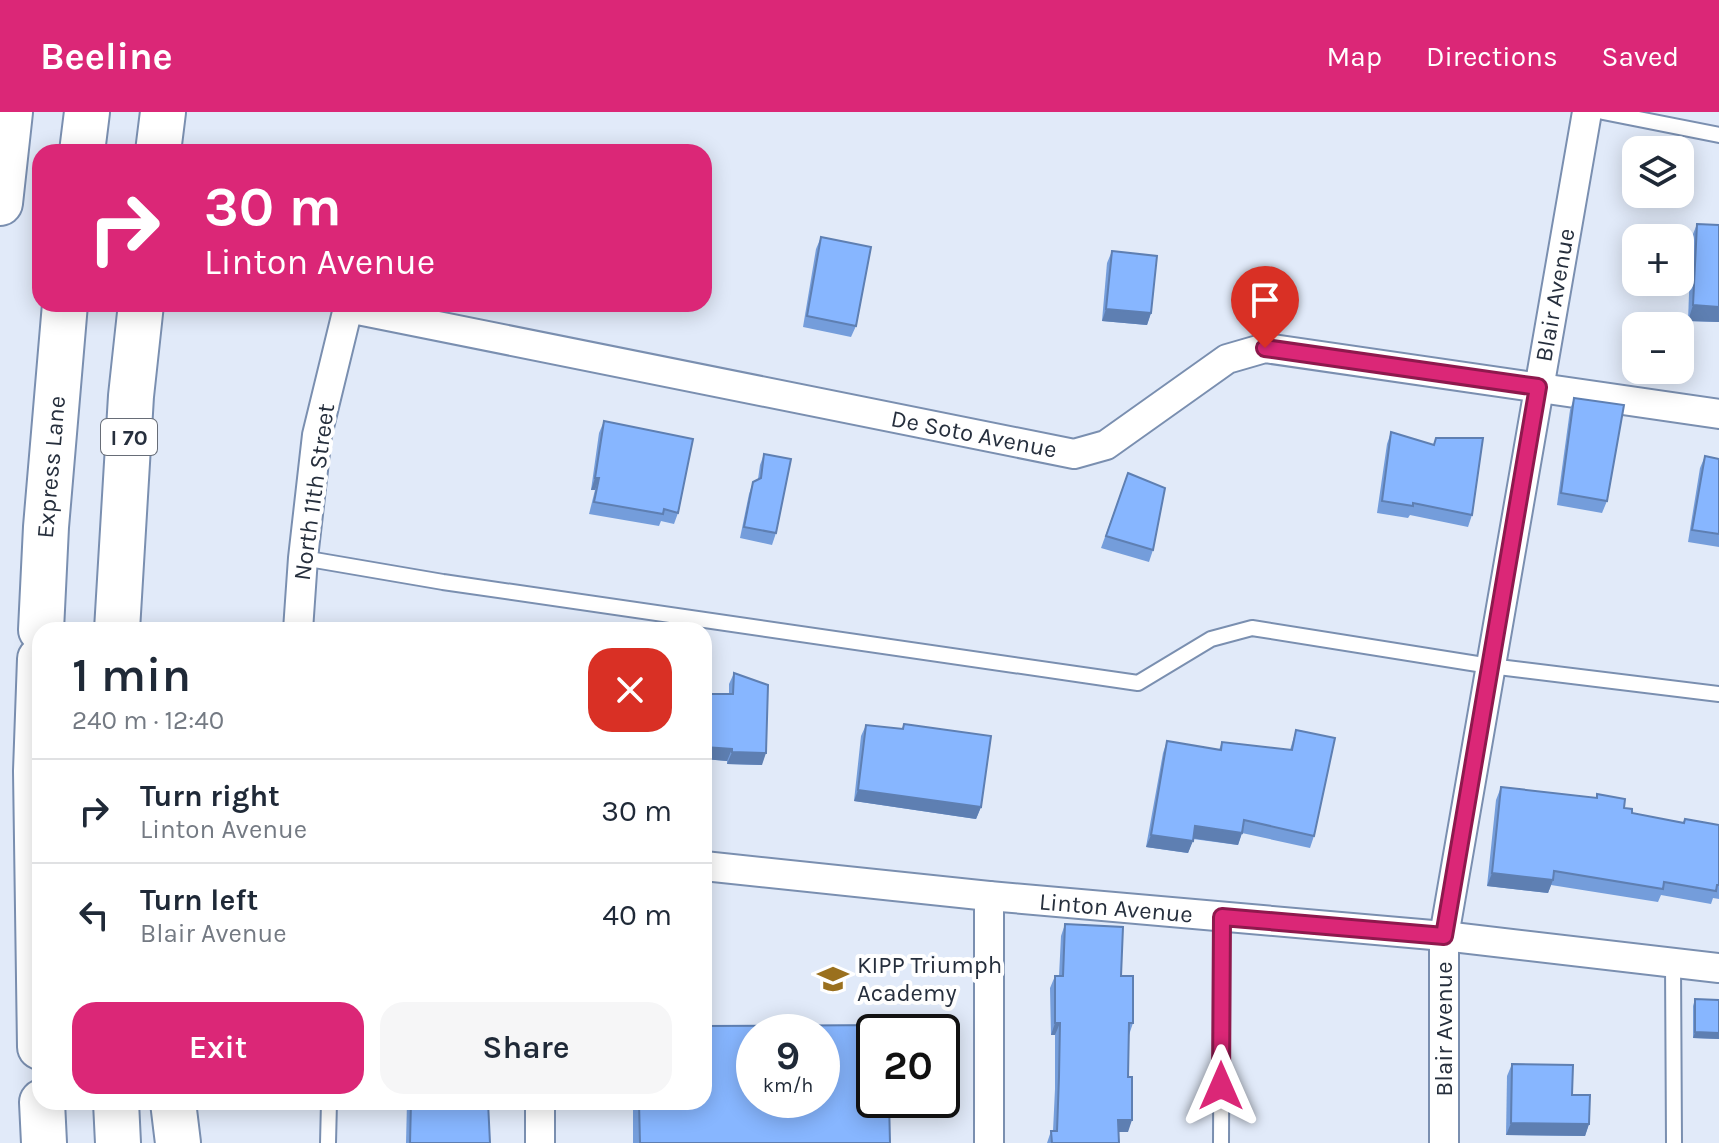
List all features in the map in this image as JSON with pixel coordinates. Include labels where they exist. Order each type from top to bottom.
[{"type":"highway","points":[[0,203],[10,112]]},
{"type":"highway","points":[[83,144],[87,112]]},
{"type":"highway","points":[[159,144],[163,112]]},
{"type":"highway","name":"Express Lane","points":[[41,622],[46,527],[64,312]]},
{"type":"highway","name":"I 70","points":[[117,622],[140,312]]},
{"type":"highway","points":[[120,570],[125,622]]},
{"type":"highway","points":[[42,1110],[44,1143]]},
{"type":"highway","points":[[116,1110],[118,1143]]},
{"type":"highway","points":[[174,1110],[178,1143]]},
{"type":"street","name":"Blair Avenue","points":[[1444,1143],[1444,936],[1587,112]]},
{"type":"street","name":"North 11th Street","points":[[299,622],[317,435],[347,312]]},
{"type":"street","name":"De Soto Avenue","points":[[368,312],[1074,454],[1106,445],[1227,359],[1265,348],[1719,414]]},
{"type":"street","name":"Linton Avenue","points":[[712,867],[989,896],[1444,936],[1719,968]]},
{"type":"street","points":[[989,896],[989,1143]]},
{"type":"street","points":[[540,1110],[540,1143]]},
{"type":"lane","points":[[1603,112],[1719,135]]},
{"type":"lane","points":[[303,558],[443,582],[1138,683],[1211,639],[1252,628],[1490,666],[1719,694]]},
{"type":"lane","points":[[1221,1143],[1222,917]]},
{"type":"lane","points":[[1673,963],[1674,1143]]},
{"type":"lane","points":[[328,1143],[329,1110]]},
{"type":"building","points":[[1697,224],[1719,225],[1719,307],[1693,305]]},
{"type":"building","points":[[821,237],[871,247],[856,326],[807,316]]},
{"type":"building","points":[[1112,251],[1157,256],[1151,313],[1106,309]]},
{"type":"building","points":[[1574,398],[1624,405],[1607,501],[1561,493]]},
{"type":"building","points":[[604,421],[693,439],[678,513],[664,509],[663,514],[594,502]]},
{"type":"building","points":[[1391,432],[1434,445],[1436,438],[1483,438],[1472,515],[1413,503],[1413,506],[1382,501]]},
{"type":"building","points":[[764,454],[791,459],[776,533],[744,527],[753,482],[761,478]]},
{"type":"building","points":[[1705,456],[1719,459],[1719,534],[1692,530]]},
{"type":"building","points":[[1128,473],[1165,488],[1153,550],[1106,536]]},
{"type":"building","points":[[734,673],[768,685],[766,753],[732,752],[732,749],[712,748],[712,694],[733,694]]},
{"type":"building","points":[[904,724],[991,736],[981,807],[858,790],[866,725],[903,729]]},
{"type":"building","points":[[1296,730],[1335,738],[1314,836],[1244,820],[1242,833],[1195,826],[1193,841],[1151,835],[1167,741],[1221,750],[1222,742],[1292,750]]},
{"type":"building","points":[[1501,787],[1597,798],[1597,794],[1625,799],[1624,808],[1632,809],[1632,813],[1684,823],[1685,819],[1719,825],[1719,885],[1716,891],[1664,882],[1663,889],[1554,871],[1553,880],[1492,873]]},
{"type":"building","points":[[1065,924],[1123,927],[1121,976],[1133,976],[1128,1077],[1132,1077],[1132,1120],[1118,1120],[1119,1143],[1052,1143],[1051,1131],[1057,1131],[1060,1023],[1055,1023],[1055,976],[1063,976]]},
{"type":"building","points":[[1695,999],[1719,1000],[1719,1033],[1695,1032]]},
{"type":"building","points":[[840,1025],[856,1025],[856,1118],[889,1118],[890,1143],[640,1143],[639,1110],[712,1110],[712,1026],[736,1026],[736,1118],[840,1118]]},
{"type":"building","points":[[1512,1064],[1573,1065],[1572,1095],[1590,1095],[1589,1124],[1511,1123]]},
{"type":"building","points":[[411,1110],[488,1110],[490,1143],[410,1143]]},
{"type":"place","name":"KIPP Triumph Academy","points":[[833,979]]},
{"type":"route","points":[[1221,1086],[1222,917],[1444,936],[1538,387],[1265,348]]}]
